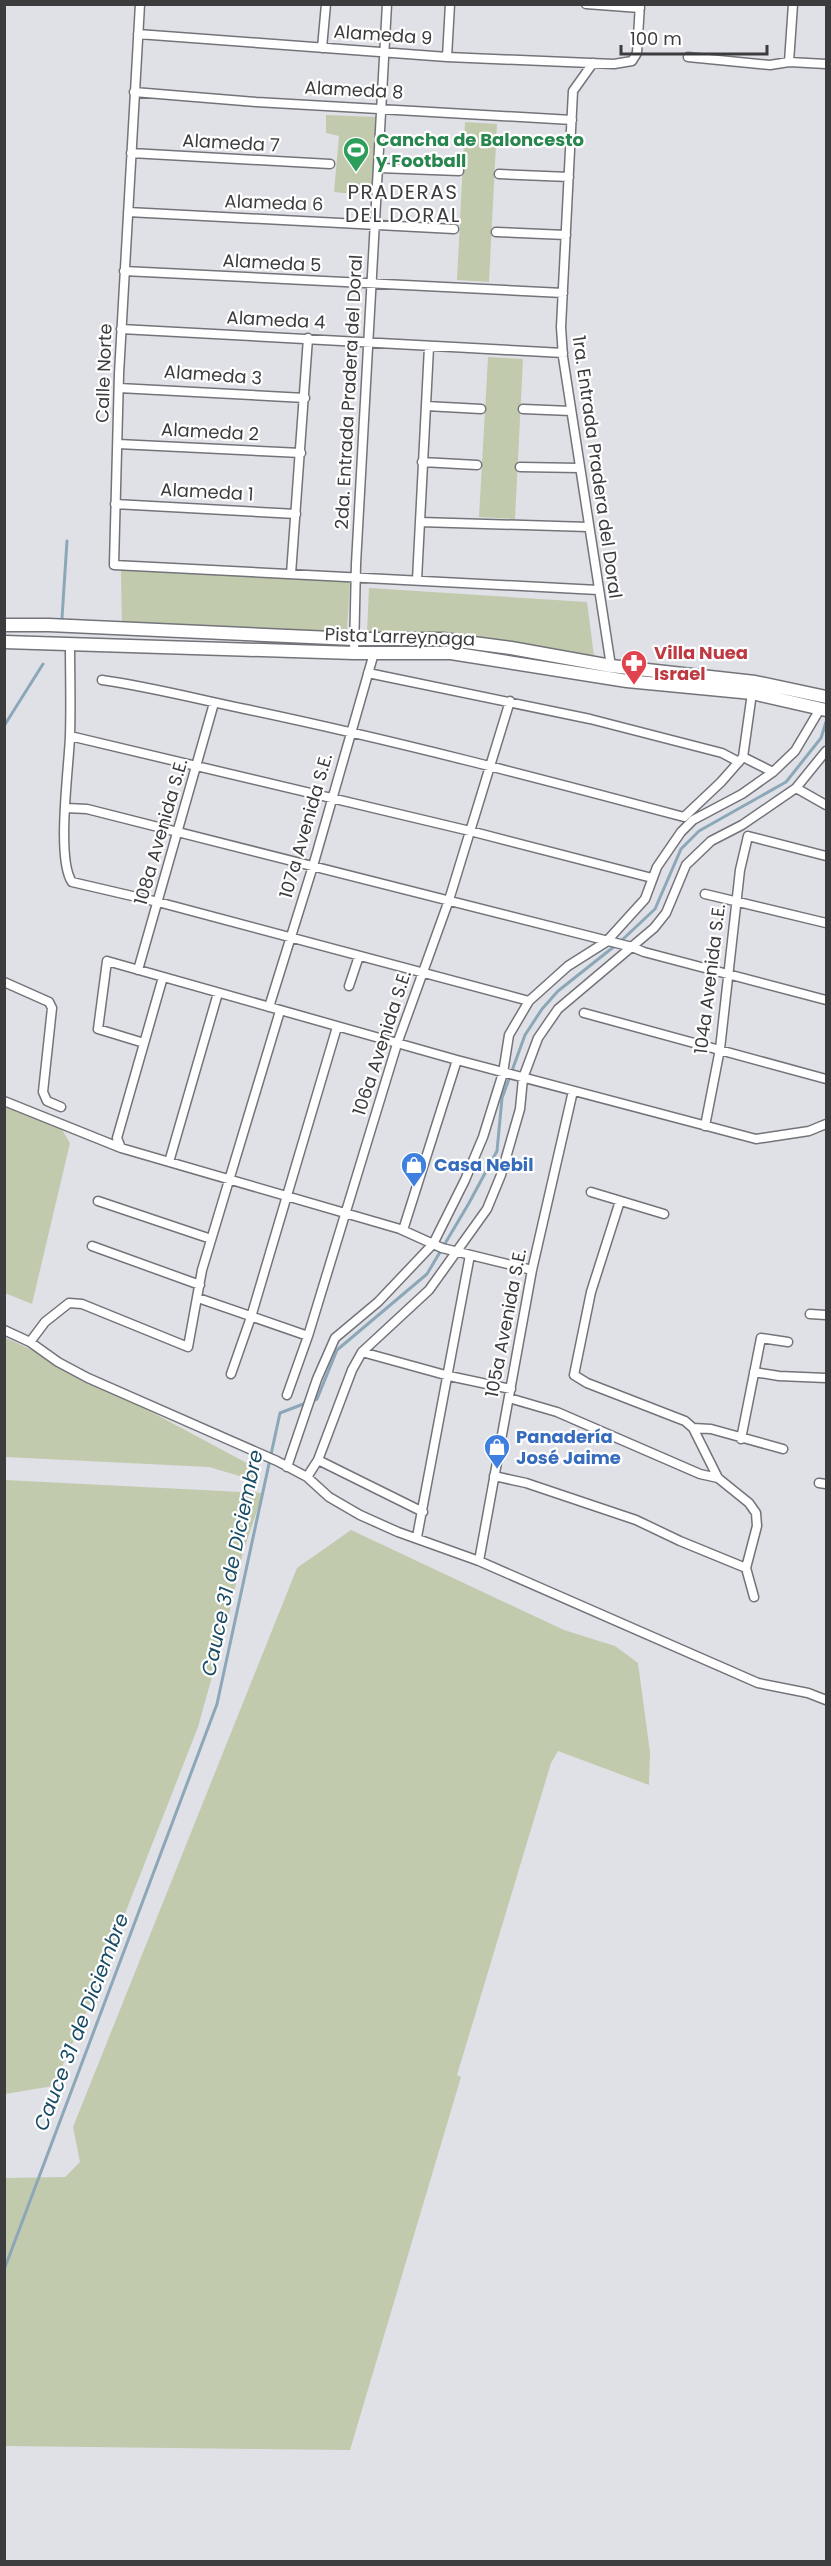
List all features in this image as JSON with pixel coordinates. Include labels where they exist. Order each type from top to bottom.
[{"type":"main road","name":"Pista Larreynaga","points":[[4,625],[354,639],[442,639],[502,646],[611,666],[755,682],[826,694]]},
{"type":"main road","name":"Pista Larreynaga","points":[[4,642],[475,656],[627,681],[752,693],[823,709]]},
{"type":"street","name":"Calle Norte","points":[[140,4],[121,329],[114,565],[598,590]]},
{"type":"street","points":[[322,48],[326,4]]},
{"type":"street","name":"2da. Entrada Pradera del Doral","points":[[354,653],[355,577],[387,4]]},
{"type":"street","points":[[447,57],[450,4]]},
{"type":"street","points":[[586,4],[640,6]]},
{"type":"street","points":[[789,62],[793,4]]},
{"type":"street","name":"Alameda 9","points":[[138,34],[447,57],[626,63],[632,61],[637,53],[640,6]]},
{"type":"street","points":[[688,57],[770,65],[789,62],[826,64]]},
{"type":"street","name":"1ra. Entrada Pradera del Doral","points":[[593,63],[573,92],[561,327],[588,527],[611,666]]},
{"type":"street","name":"Alameda 8","points":[[135,93],[572,120]]},
{"type":"street","name":"Alameda 7","points":[[131,153],[330,164]]},
{"type":"street","points":[[379,168],[459,171]]},
{"type":"street","points":[[499,174],[569,177]]},
{"type":"street","name":"Alameda 6","points":[[128,212],[454,229]]},
{"type":"street","points":[[496,232],[566,235]]},
{"type":"street","name":"Alameda 5","points":[[124,271],[563,293]]},
{"type":"street","name":"Alameda 4","points":[[121,329],[563,353]]},
{"type":"street","points":[[291,574],[308,338]]},
{"type":"street","points":[[417,580],[429,347]]},
{"type":"street","name":"Alameda 3","points":[[119,387],[305,398]]},
{"type":"street","points":[[426,406],[481,409]]},
{"type":"street","points":[[523,410],[572,411]]},
{"type":"street","name":"Alameda 2","points":[[118,444],[301,453]]},
{"type":"street","points":[[423,462],[477,465]]},
{"type":"street","points":[[520,467],[580,468]]},
{"type":"street","name":"Alameda 1","points":[[116,504],[296,514]]},
{"type":"street","points":[[420,522],[588,527]]},
{"type":"street","points":[[70,643],[66,873],[72,882],[158,902],[529,1002]]},
{"type":"street","name":"107a Avenida S.E.","points":[[269,1007],[313,866],[374,653]]},
{"type":"street","points":[[368,673],[591,719],[722,753],[773,772]]},
{"type":"street","points":[[102,680],[156,688],[214,703],[350,731],[684,817]]},
{"type":"street","points":[[681,832],[684,817],[741,759],[752,693]]},
{"type":"street","name":"106a Avenida S.E.","points":[[287,1395],[308,1336],[397,1044],[449,900],[510,701]]},
{"type":"street","name":"108a Avenida S.E.","points":[[138,970],[214,703]]},
{"type":"street","points":[[305,1476],[318,1460],[352,1370],[362,1352],[429,1290],[487,1209],[501,1174],[520,1109],[521,1077],[538,1038],[558,1009],[619,945],[645,898],[657,867],[681,832],[693,820],[742,794],[773,772],[795,751],[823,709]]},
{"type":"street","points":[[70,736],[470,831],[652,878]]},
{"type":"street","points":[[290,1469],[311,1397],[335,1338],[378,1302],[433,1244],[478,1148],[505,1073],[509,1035],[529,1002],[568,966],[654,928],[666,913],[686,865],[711,841],[742,825],[796,788],[826,751]]},
{"type":"street","points":[[796,788],[826,805]]},
{"type":"street","points":[[66,808],[87,809],[449,900],[826,1000]]},
{"type":"street","name":"104a Avenida S.E.","points":[[705,1126],[720,1049],[740,870],[748,836],[826,856]]},
{"type":"street","points":[[705,894],[826,923]]},
{"type":"street","points":[[349,986],[359,956]]},
{"type":"street","points":[[144,1043],[98,1029],[107,961],[397,1044],[756,1139],[808,1131],[826,1124]]},
{"type":"street","points":[[121,1148],[117,1138],[163,977]]},
{"type":"street","points":[[4,982],[49,1002],[52,1008],[43,1092],[47,1101],[61,1107]]},
{"type":"street","points":[[169,1162],[218,993]]},
{"type":"street","points":[[30,1342],[45,1323],[69,1303],[82,1304],[188,1347],[211,1239],[280,1011]]},
{"type":"street","points":[[584,1013],[826,1079]]},
{"type":"street","points":[[231,1374],[251,1317],[338,1027]]},
{"type":"street","points":[[404,1230],[457,1060]]},
{"type":"street","name":"105a Avenida S.E.","points":[[479,1561],[532,1270],[573,1091]]},
{"type":"street","points":[[4,1101],[121,1148],[346,1212],[404,1230],[433,1244],[458,1252],[532,1270]]},
{"type":"street","points":[[591,1192],[664,1214]]},
{"type":"street","points":[[98,1201],[211,1239]]},
{"type":"street","points":[[620,1201],[591,1292],[574,1375],[587,1383],[685,1421],[693,1428],[717,1478],[748,1503],[756,1513],[757,1526],[746,1568],[754,1597]]},
{"type":"street","points":[[92,1246],[200,1286]]},
{"type":"street","points":[[417,1537],[470,1255]]},
{"type":"street","points":[[198,1298],[308,1336]]},
{"type":"street","points":[[810,1314],[826,1315]]},
{"type":"street","points":[[4,1330],[30,1342],[58,1362],[88,1378],[152,1404],[305,1476],[329,1497],[360,1515],[398,1532],[479,1561],[758,1683],[808,1693],[826,1700]]},
{"type":"street","points":[[741,1439],[761,1338],[788,1342]]},
{"type":"street","points":[[362,1352],[449,1376],[511,1389]]},
{"type":"street","points":[[754,1372],[779,1376],[826,1378]]},
{"type":"street","points":[[509,1398],[557,1412],[700,1474],[717,1478]]},
{"type":"street","points":[[693,1428],[711,1429],[783,1449]]},
{"type":"street","points":[[318,1460],[423,1512]]},
{"type":"street","points":[[495,1476],[526,1483],[636,1520],[746,1568]]},
{"type":"green space","points":[[326,115],[378,117],[375,196],[334,192],[339,136],[326,133]]},
{"type":"green space","points":[[465,122],[497,124],[489,282],[457,280]]},
{"type":"green space","points":[[488,357],[523,359],[515,519],[479,517]]},
{"type":"green space","points":[[121,570],[350,582],[346,646],[122,630]]},
{"type":"green space","points":[[369,588],[587,602],[594,656],[442,633],[367,632]]},
{"type":"green space","points":[[4,1100],[58,1123],[70,1143],[32,1304],[5,1293]]},
{"type":"green space","points":[[4,1337],[58,1362],[256,1468],[253,1480],[209,1467],[5,1457]]},
{"type":"green space","points":[[5,1480],[263,1493],[243,1552],[227,1623],[198,1727],[85,2016],[53,2086],[5,2094]]},
{"type":"green space","points":[[351,1530],[564,1630],[615,1646],[638,1663],[650,1752],[649,1785],[558,1751],[551,1763],[457,2075],[461,2077],[350,2450],[5,2446],[5,2178],[65,2177],[80,2162],[73,2127],[297,1568]]},
{"type":"waterway","points":[[62,618],[67,541]]},
{"type":"waterway","points":[[4,726],[43,664]]},
{"type":"waterway","points":[[621,941],[655,909],[681,849],[699,831],[786,782],[821,738],[826,722]]},
{"type":"waterway","name":"Cauce 31 de Diciembre","points":[[312,1401],[317,1399],[337,1350],[427,1274],[469,1203],[497,1151],[502,1098],[525,1035],[542,1009],[558,991],[616,945]]},
{"type":"waterway","name":"Cauce 31 de Diciembre","points":[[4,2270],[217,1704],[280,1413],[306,1403]]},
{"type":"place","name":"Cancha de Baloncesto y Football","points":[[356,173]]},
{"type":"place","name":"Villa Nuea Israel","points":[[634,686]]},
{"type":"place","name":"Casa Nebil","points":[[414,1188]]},
{"type":"place","name":"Panadería José Jaime","points":[[497,1470]]},
{"type":"district","name":"PRADERAS DEL DORAL","points":[[403,204]]}]
